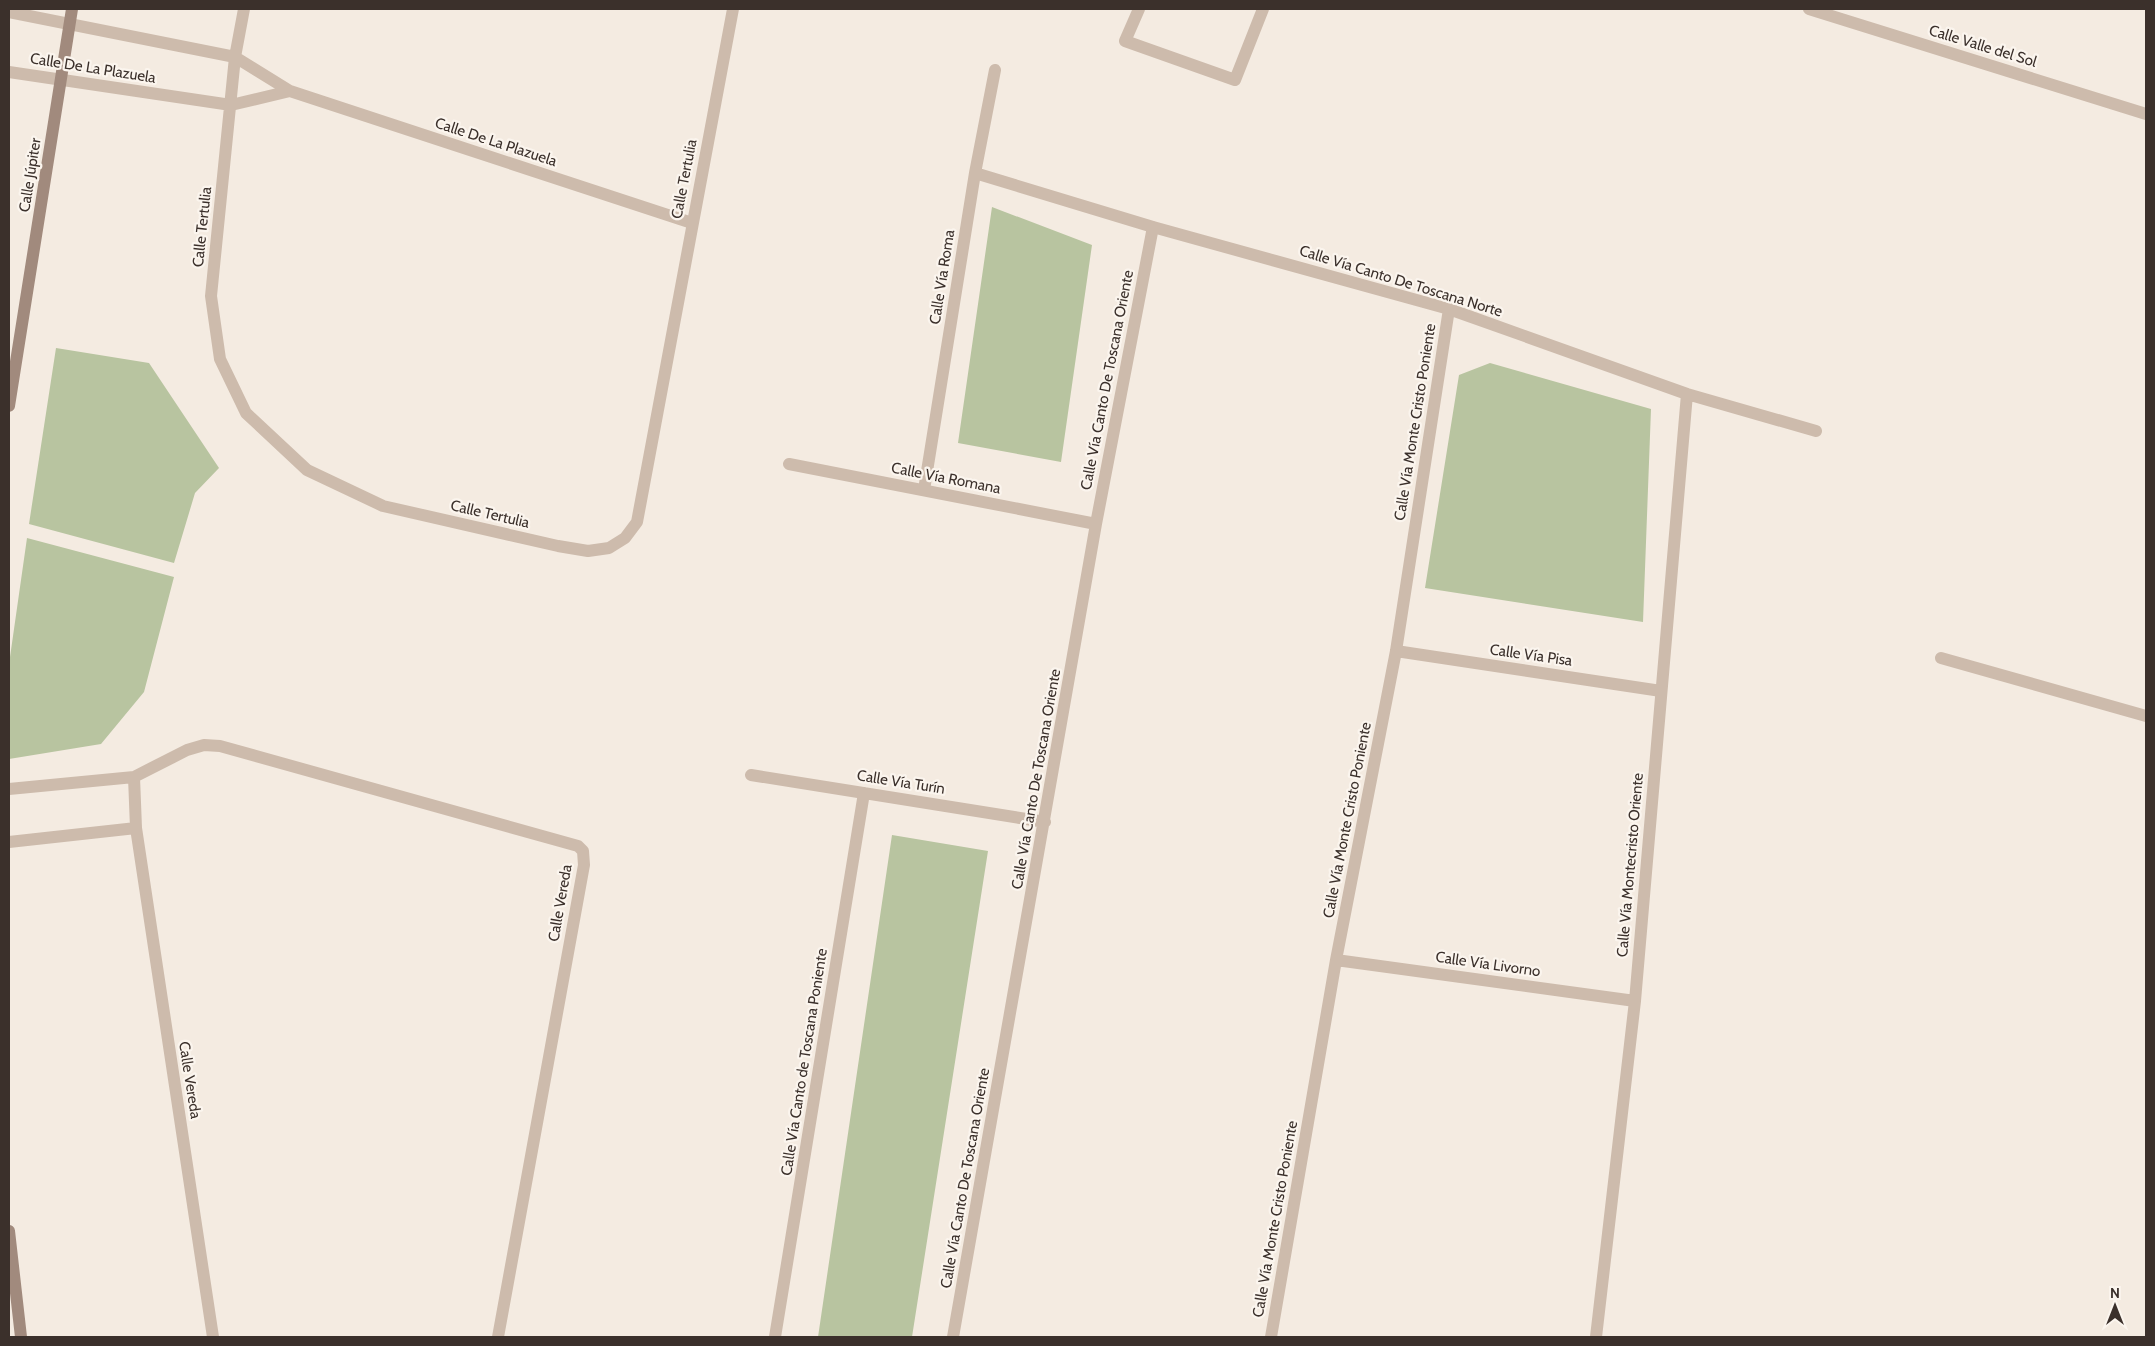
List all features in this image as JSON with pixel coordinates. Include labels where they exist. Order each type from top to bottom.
[{"type":"main road","name":"Calle Júpiter","points":[[9,406],[13,360],[62,80],[72,9]]},
{"type":"main road","points":[[9,1231],[21,1337]]},
{"type":"street","name":"Calle Tertulia","points":[[244,9],[235,57],[211,296],[220,358],[246,413],[307,470],[383,506],[558,546],[588,551],[609,548],[625,538],[637,522],[733,9]]},
{"type":"street","points":[[1139,9],[1125,41],[1235,80],[1263,9]]},
{"type":"street","name":"Calle Valle del Sol","points":[[1809,9],[2146,114]]},
{"type":"street","name":"Calle De La Plazuela","points":[[9,12],[235,57],[290,91],[692,223]]},
{"type":"street","name":"Calle Vía Roma","points":[[924,490],[975,173],[995,70]]},
{"type":"street","name":"Calle De La Plazuela","points":[[9,72],[231,105],[290,91]]},
{"type":"street","name":"Calle Vía Canto De Toscana Norte","points":[[975,173],[1153,227],[1449,309],[1688,394],[1816,431]]},
{"type":"street","name":"Calle Vía Canto De Toscana Oriente","points":[[953,1337],[1096,524],[1153,227]]},
{"type":"street","name":"Calle Vía Monte Cristo Poniente","points":[[1271,1337],[1336,960],[1396,652],[1449,309]]},
{"type":"street","name":"Calle Vía Montecristo Oriente","points":[[1596,1337],[1635,1001],[1688,394]]},
{"type":"street","name":"Calle Vía Romana","points":[[789,464],[1096,524]]},
{"type":"street","name":"Calle Vía Pisa","points":[[1396,652],[1661,691]]},
{"type":"street","points":[[1941,658],[2146,716]]},
{"type":"street","name":"Calle Vereda","points":[[9,789],[134,777],[187,750],[204,745],[220,746],[578,846],[583,852],[584,865],[498,1337]]},
{"type":"street","name":"Calle Vía Turín","points":[[751,774],[1045,822]]},
{"type":"street","name":"Calle Vereda","points":[[134,777],[136,828],[213,1337]]},
{"type":"street","name":"Calle Vía Canto de Toscana Poniente","points":[[775,1337],[864,793]]},
{"type":"street","points":[[9,842],[136,828]]},
{"type":"street","name":"Calle Vía Livorno","points":[[1336,960],[1635,1001]]},
{"type":"green space","points":[[992,207],[1092,245],[1061,462],[958,443]]},
{"type":"green space","points":[[56,348],[149,363],[219,468],[195,493],[174,563],[29,524]]},
{"type":"green space","points":[[1490,363],[1651,409],[1643,622],[1425,588],[1459,375]]},
{"type":"green space","points":[[27,538],[174,577],[144,692],[101,744],[9,759],[9,664]]},
{"type":"green space","points":[[892,835],[988,851],[912,1337],[818,1337]]}]
